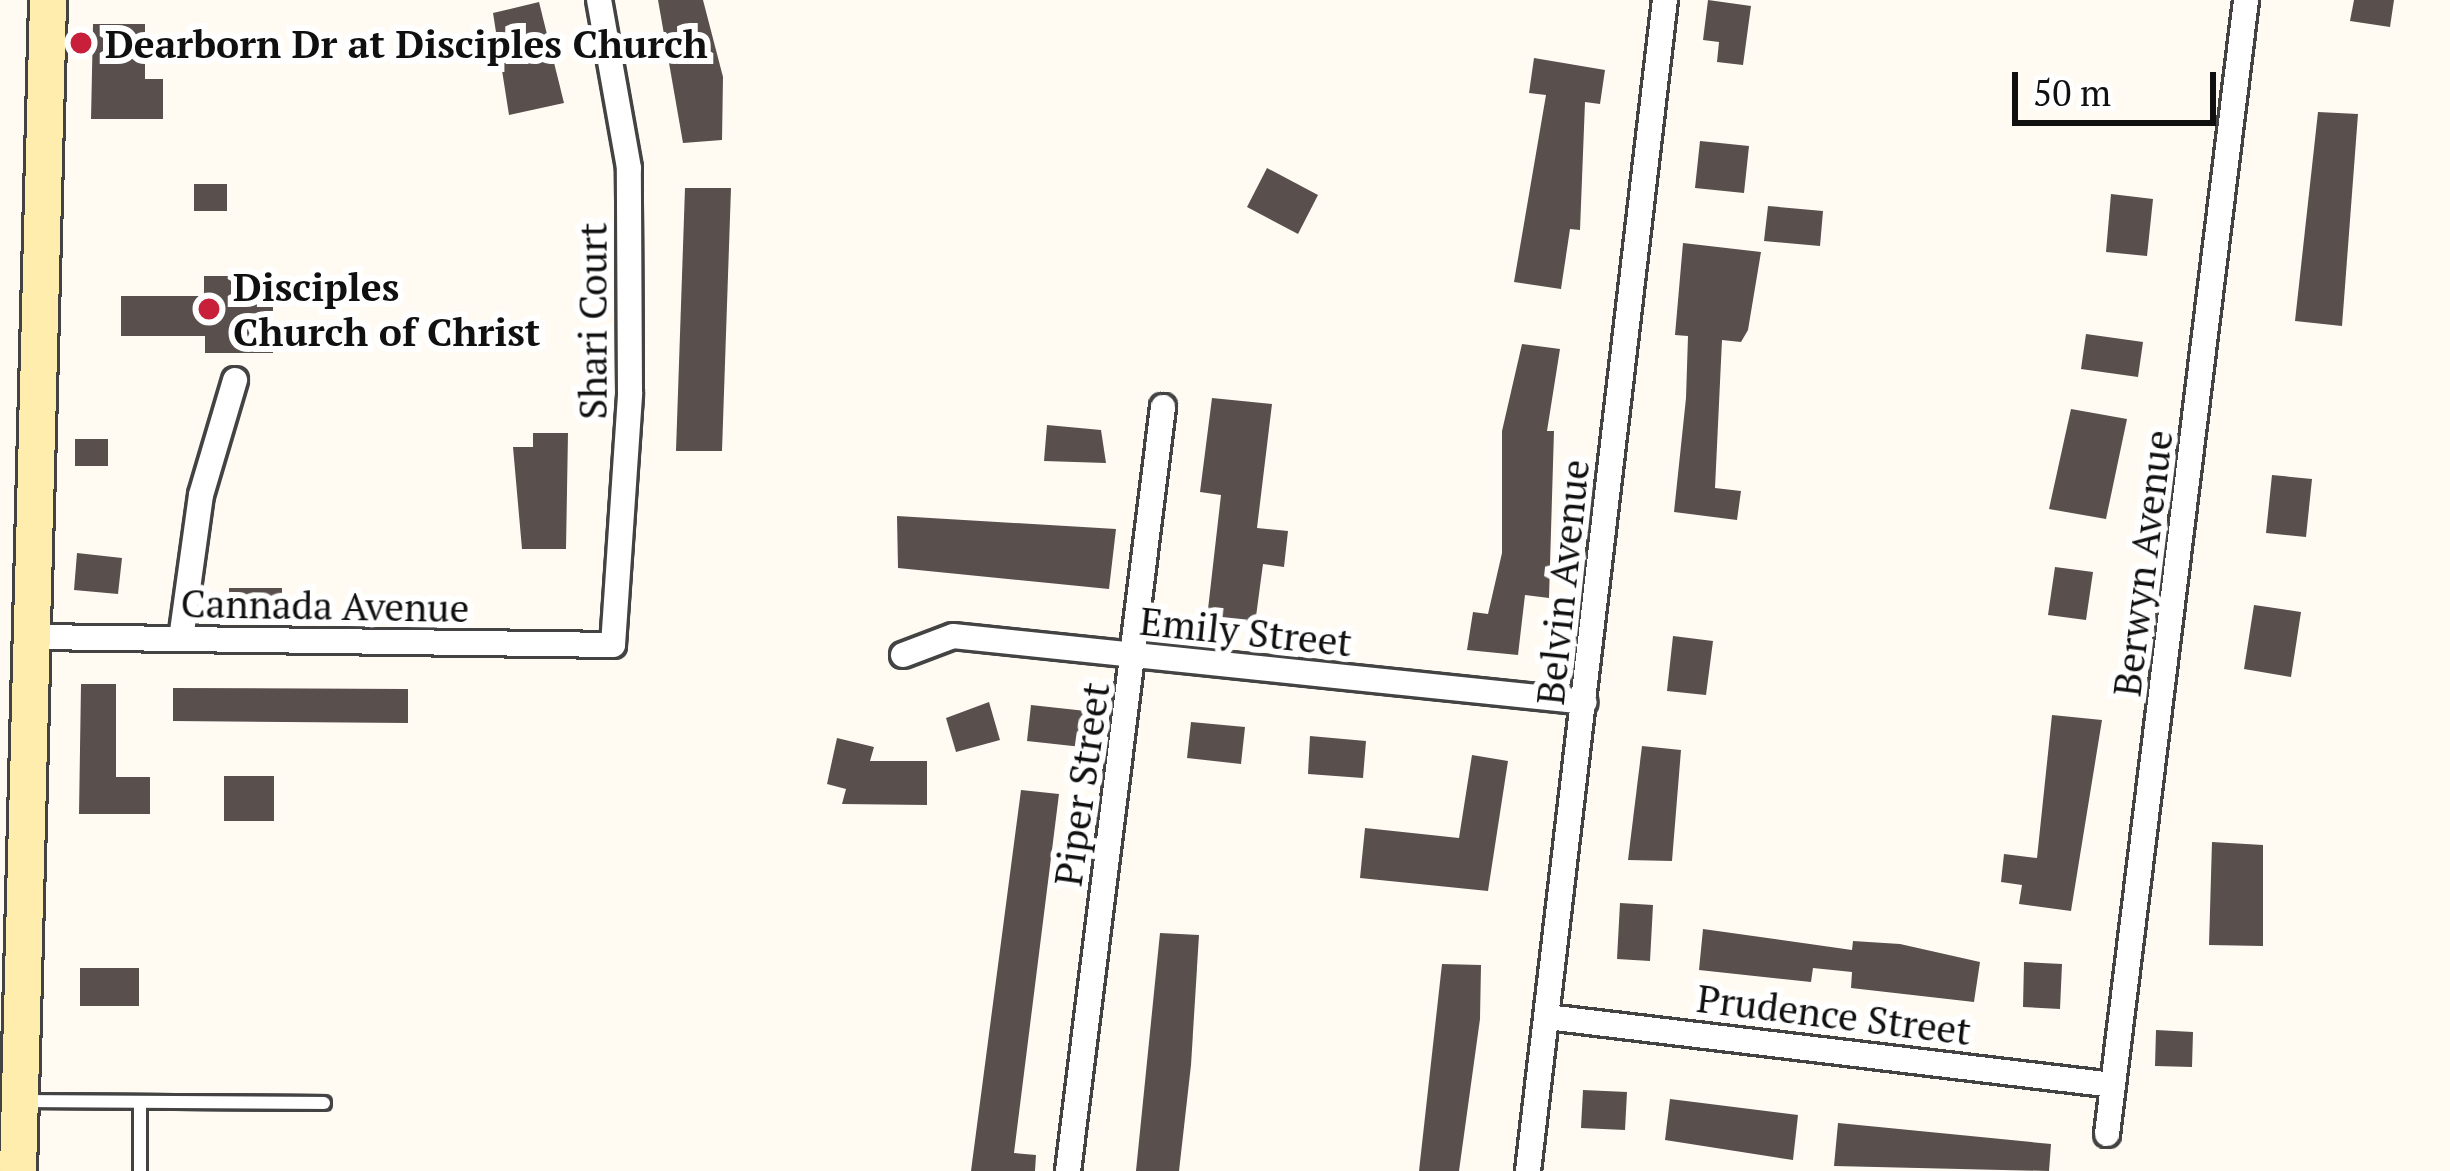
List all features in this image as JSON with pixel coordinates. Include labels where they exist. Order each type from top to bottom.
[{"type":"street","points":[[18,1171],[25,1101],[48,0]]},
{"type":"street","name":"Shari Court","points":[[598,0],[628,168],[629,415],[613,645]]},
{"type":"street","name":"Belvin Avenue","points":[[1528,1171],[1665,0]]},
{"type":"street","name":"Berwyn Avenue","points":[[2107,1134],[2246,0]]},
{"type":"street","points":[[181,639],[201,495],[235,380]]},
{"type":"street","name":"Piper Street","points":[[1068,1171],[1138,656],[1163,407]]},
{"type":"street","name":"Emily Street","points":[[903,655],[952,636],[1585,702]]},
{"type":"street","name":"Cannada Avenue","points":[[35,637],[613,645]]},
{"type":"street","name":"Prudence Street","points":[[1547,1017],[2113,1085]]},
{"type":"lane","points":[[25,1101],[324,1103]]},
{"type":"lane","points":[[140,1102],[140,1171]]},
{"type":"building","points":[[658,0],[703,0],[723,77],[722,140],[683,143]]},
{"type":"building","points":[[1708,0],[1751,6],[1743,65],[1717,62],[1719,42],[1703,40]]},
{"type":"building","points":[[2354,0],[2394,0],[2390,27],[2350,21]]},
{"type":"building","points":[[539,2],[564,103],[509,115],[493,13]]},
{"type":"building","points":[[93,24],[145,24],[145,79],[163,79],[163,119],[91,119]]},
{"type":"building","points":[[1534,58],[1605,70],[1600,104],[1585,102],[1580,230],[1570,229],[1561,289],[1514,282],[1546,95],[1529,93]]},
{"type":"building","points":[[2318,112],[2358,114],[2342,326],[2295,321]]},
{"type":"building","points":[[1700,141],[1749,146],[1744,193],[1695,188]]},
{"type":"building","points":[[1267,168],[1318,195],[1298,234],[1247,207]]},
{"type":"building","points":[[194,184],[227,184],[227,211],[194,211]]},
{"type":"building","points":[[685,188],[731,188],[722,451],[676,451]]},
{"type":"building","points":[[2111,194],[2153,199],[2147,256],[2106,252]]},
{"type":"building","points":[[1768,206],[1823,211],[1820,246],[1764,241]]},
{"type":"building","points":[[1683,243],[1761,252],[1748,330],[1741,342],[1722,340],[1715,488],[1741,491],[1737,520],[1674,512],[1686,398],[1688,336],[1675,335]]},
{"type":"building","points":[[204,276],[273,276],[273,353],[205,353],[205,336],[121,336],[121,296],[204,296]]},
{"type":"building","points":[[2086,334],[2143,342],[2138,377],[2081,369]]},
{"type":"building","points":[[1522,344],[1560,349],[1547,431],[1554,431],[1549,598],[1525,595],[1518,655],[1467,650],[1473,612],[1488,614],[1502,553],[1502,431]]},
{"type":"building","points":[[1212,398],[1272,404],[1257,528],[1288,531],[1284,567],[1263,564],[1255,624],[1207,618],[1221,495],[1200,492]]},
{"type":"building","points":[[2071,409],[2127,419],[2106,519],[2049,509]]},
{"type":"building","points":[[1047,425],[1101,430],[1106,463],[1044,461]]},
{"type":"building","points":[[533,433],[568,433],[566,549],[522,549],[513,447],[533,447]]},
{"type":"building","points":[[75,439],[108,439],[108,466],[75,466]]},
{"type":"building","points":[[2272,475],[2312,479],[2306,537],[2266,533]]},
{"type":"building","points":[[897,516],[1116,529],[1109,589],[898,568]]},
{"type":"building","points":[[77,553],[122,558],[118,594],[74,590]]},
{"type":"building","points":[[2055,567],[2093,572],[2086,620],[2048,615]]},
{"type":"building","points":[[229,588],[282,588],[282,621],[229,621]]},
{"type":"building","points":[[2254,605],[2301,612],[2291,677],[2244,669]]},
{"type":"building","points":[[1673,636],[1713,641],[1706,695],[1667,691]]},
{"type":"building","points":[[81,684],[116,684],[116,777],[150,777],[150,814],[79,814]]},
{"type":"building","points":[[173,688],[408,689],[408,723],[173,721]]},
{"type":"building","points":[[989,702],[1000,740],[956,752],[946,718]]},
{"type":"building","points":[[1031,705],[1086,711],[1082,747],[1027,741]]},
{"type":"building","points":[[2052,715],[2102,720],[2071,911],[2019,904],[2022,885],[2001,882],[2004,854],[2037,858]]},
{"type":"building","points":[[1191,722],[1245,727],[1241,764],[1187,758]]},
{"type":"building","points":[[1310,736],[1366,741],[1363,778],[1308,774]]},
{"type":"building","points":[[837,738],[874,747],[870,761],[927,761],[927,805],[842,804],[846,789],[827,784]]},
{"type":"building","points":[[1642,746],[1681,750],[1672,861],[1628,860]]},
{"type":"building","points":[[1472,755],[1508,761],[1488,891],[1360,878],[1365,828],[1459,838]]},
{"type":"building","points":[[224,776],[274,776],[274,821],[224,821]]},
{"type":"building","points":[[1021,790],[1059,794],[1014,1153],[1036,1155],[1035,1171],[971,1171]]},
{"type":"building","points":[[2212,842],[2263,845],[2263,946],[2209,945]]},
{"type":"building","points":[[1620,903],[1653,905],[1650,961],[1617,959]]},
{"type":"building","points":[[1703,929],[1852,950],[1853,941],[1900,944],[1980,962],[1974,1002],[1851,988],[1852,972],[1813,968],[1811,982],[1699,970]]},
{"type":"building","points":[[1160,933],[1199,935],[1191,1065],[1179,1171],[1136,1171]]},
{"type":"building","points":[[2024,962],[2062,964],[2060,1009],[2023,1007]]},
{"type":"building","points":[[1442,964],[1481,965],[1480,1019],[1459,1171],[1419,1171]]},
{"type":"building","points":[[80,968],[139,968],[139,1006],[80,1006]]},
{"type":"building","points":[[2156,1030],[2193,1032],[2192,1067],[2155,1066]]},
{"type":"building","points":[[1583,1090],[1627,1092],[1625,1130],[1581,1128]]},
{"type":"building","points":[[1670,1099],[1798,1115],[1793,1160],[1665,1140]]},
{"type":"building","points":[[1838,1123],[2051,1144],[2049,1171],[1834,1166]]},
{"type":"place","name":"Dearborn Dr at Disciples Church","points":[[81,43]]},
{"type":"place","name":"Disciples Church of Christ","points":[[209,309]]}]
